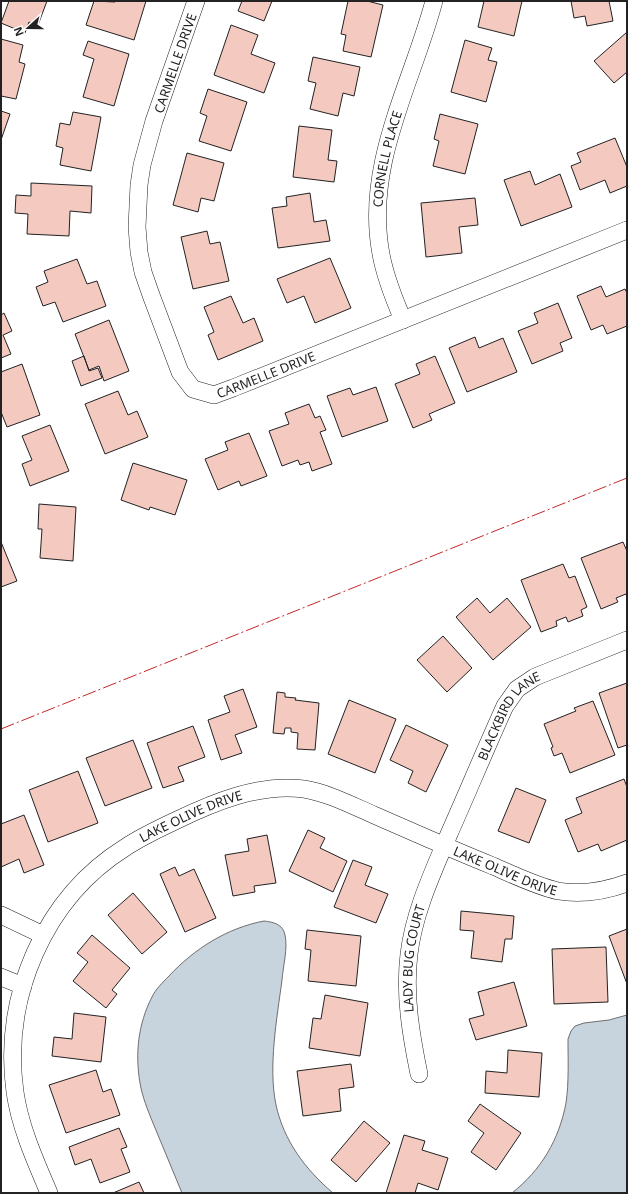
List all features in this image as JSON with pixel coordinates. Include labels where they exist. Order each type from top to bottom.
[{"type":"street","name":"CARMELLE DRIVE","points":[[196,1],[154,121],[142,166],[139,186],[137,227],[139,252],[144,272],[180,372],[193,389],[214,394],[627,230]]},
{"type":"street","name":"CORNELL PLACE","points":[[403,320],[387,278],[381,254],[378,235],[378,184],[390,136],[434,1]]},
{"type":"street","name":"BLACKBIRD LANE","points":[[444,846],[505,706],[517,689],[535,677],[627,640]]},
{"type":"street","name":"LAKE OLIVE DRIVE","points":[[49,1193],[34,1158],[21,1118],[15,1092],[13,1066],[14,1039],[17,1012],[23,986],[29,965],[43,935],[63,906],[91,874],[124,847],[144,836],[219,802],[261,789],[283,787],[305,789],[324,794],[444,846],[539,885],[559,891],[581,892],[602,890],[627,883]]},
{"type":"street","name":"LADY BUG COURT","points":[[419,1074],[410,1029],[407,978],[409,954],[419,908],[444,846]]},
{"type":"street","points":[[1,916],[43,935]]},
{"type":"street","points":[[1,977],[23,986]]},
{"type":"shaded area","points":[[264,921],[280,926],[284,931],[286,940],[286,952],[274,1042],[273,1075],[276,1105],[284,1131],[297,1154],[313,1174],[333,1193],[182,1193],[149,1114],[141,1088],[138,1050],[141,1028],[147,1007],[157,989],[189,957],[224,934],[250,924]]},
{"type":"shaded area","points":[[627,1015],[627,1193],[512,1193],[540,1164],[559,1129],[567,1095],[568,1039],[571,1031],[575,1026],[584,1023],[609,1020]]},
{"type":"building","points":[[9,1],[47,1],[38,25],[29,22],[25,33],[1,23]]},
{"type":"building","points":[[94,1],[146,1],[134,40],[86,25]]},
{"type":"building","points":[[242,1],[272,1],[264,21],[238,11]]},
{"type":"building","points":[[348,1],[367,1],[383,5],[371,57],[343,51],[346,35],[341,34]]},
{"type":"building","points":[[484,1],[522,1],[514,36],[478,27]]},
{"type":"building","points":[[571,1],[609,1],[613,21],[587,26],[585,16],[574,18]]},
{"type":"building","points":[[231,25],[258,35],[251,54],[275,63],[264,93],[214,75]]},
{"type":"building","points":[[627,32],[627,72],[614,83],[594,61]]},
{"type":"building","points":[[1,39],[23,45],[19,62],[25,64],[16,99],[1,96]]},
{"type":"building","points":[[465,40],[492,48],[488,60],[497,62],[486,102],[451,92]]},
{"type":"building","points":[[88,41],[129,54],[114,106],[83,97],[94,59],[83,55]]},
{"type":"building","points":[[313,57],[360,67],[354,96],[343,93],[338,116],[310,109],[316,83],[308,81]]},
{"type":"building","points":[[208,89],[247,102],[231,151],[199,141],[207,116],[200,113]]},
{"type":"building","points":[[1,111],[10,114],[1,140]]},
{"type":"building","points":[[73,112],[101,117],[91,171],[60,165],[63,148],[56,146],[60,123],[70,125]]},
{"type":"building","points":[[440,114],[478,124],[465,174],[433,166],[439,141],[434,139]]},
{"type":"building","points":[[299,126],[332,130],[328,160],[337,161],[334,182],[293,177]]},
{"type":"building","points":[[615,138],[627,167],[627,186],[610,193],[605,180],[580,190],[571,166],[581,162],[577,153]]},
{"type":"building","points":[[187,153],[224,163],[214,201],[201,198],[198,212],[173,205]]},
{"type":"building","points":[[530,171],[535,185],[560,174],[572,207],[521,226],[504,180]]},
{"type":"building","points":[[31,183],[92,186],[91,213],[70,211],[69,236],[27,234],[28,214],[15,213],[16,195],[31,196]]},
{"type":"building","points":[[310,193],[314,222],[326,220],[330,241],[278,248],[272,208],[287,206],[286,197]]},
{"type":"building","points":[[475,198],[478,225],[459,227],[462,253],[426,257],[421,203]]},
{"type":"building","points":[[207,231],[210,244],[220,242],[229,281],[193,289],[181,237]]},
{"type":"building","points":[[330,258],[351,308],[315,323],[304,296],[287,303],[277,279]]},
{"type":"building","points":[[77,259],[87,284],[97,281],[106,306],[63,322],[55,302],[43,306],[36,287],[48,282],[44,271]]},
{"type":"building","points":[[601,286],[606,297],[625,289],[627,293],[627,326],[607,334],[603,325],[591,330],[577,296]]},
{"type":"building","points":[[231,296],[243,323],[254,318],[263,341],[218,360],[208,335],[214,332],[204,307]]},
{"type":"building","points":[[558,303],[572,338],[560,343],[563,351],[532,364],[518,331],[538,323],[534,313]]},
{"type":"building","points":[[4,313],[12,331],[3,335],[11,354],[1,358],[1,315]]},
{"type":"building","points":[[109,320],[129,371],[104,381],[99,366],[89,370],[75,334]]},
{"type":"building","points":[[475,337],[479,348],[503,338],[517,372],[467,392],[449,348]]},
{"type":"building","points":[[84,356],[89,371],[98,368],[102,378],[81,386],[72,361]]},
{"type":"building","points":[[435,356],[455,403],[429,414],[432,420],[413,428],[395,384],[420,374],[416,364]]},
{"type":"building","points":[[22,364],[40,415],[7,427],[1,412],[1,372]]},
{"type":"building","points":[[376,387],[388,421],[342,437],[327,396],[350,388],[353,395]]},
{"type":"building","points":[[118,391],[128,415],[137,411],[148,437],[105,454],[85,404]]},
{"type":"building","points":[[309,404],[315,418],[320,416],[326,430],[320,432],[332,464],[312,471],[309,462],[300,465],[298,460],[282,466],[269,431],[289,424],[285,413]]},
{"type":"building","points":[[50,425],[69,471],[30,486],[22,464],[32,460],[22,436]]},
{"type":"building","points":[[249,433],[267,476],[241,486],[239,481],[218,490],[205,459],[228,450],[225,442]]},
{"type":"building","points":[[133,463],[187,480],[175,515],[150,507],[149,510],[121,500]]},
{"type":"building","points":[[39,504],[76,507],[73,561],[40,558],[42,529],[38,529]]},
{"type":"building","points":[[1,542],[17,581],[1,587]]},
{"type":"building","points":[[623,542],[627,551],[627,597],[626,594],[616,598],[618,602],[601,609],[581,558]]},
{"type":"building","points":[[563,564],[569,578],[575,576],[587,607],[581,610],[583,616],[568,622],[566,617],[556,621],[557,626],[541,632],[521,580]]},
{"type":"building","points":[[477,598],[490,613],[507,598],[531,627],[493,660],[456,617]]},
{"type":"building","points":[[443,636],[472,668],[447,692],[417,660]]},
{"type":"building","points":[[627,683],[627,745],[618,748],[599,693]]},
{"type":"building","points":[[243,689],[257,727],[235,735],[242,753],[221,760],[208,720],[230,712],[224,696]]},
{"type":"building","points":[[277,692],[285,693],[285,697],[296,698],[295,700],[319,703],[315,750],[297,749],[298,733],[291,732],[291,728],[285,728],[284,734],[273,733]]},
{"type":"building","points":[[349,700],[396,719],[375,773],[328,754]]},
{"type":"building","points":[[593,701],[615,755],[570,773],[562,753],[554,756],[551,748],[553,747],[544,724],[576,711],[574,708]]},
{"type":"building","points":[[406,725],[448,745],[426,792],[408,783],[413,771],[390,760]]},
{"type":"building","points":[[193,726],[205,757],[178,767],[184,781],[163,788],[147,743]]},
{"type":"building","points":[[133,740],[152,788],[105,806],[86,758]]},
{"type":"building","points":[[78,771],[98,823],[48,842],[29,790]]},
{"type":"building","points":[[624,779],[627,787],[627,840],[601,851],[598,844],[578,852],[565,820],[582,813],[576,798]]},
{"type":"building","points":[[516,788],[546,800],[529,843],[498,831]]},
{"type":"building","points":[[24,815],[44,865],[24,873],[19,859],[1,867],[1,824]]},
{"type":"building","points":[[308,830],[325,838],[320,848],[347,861],[333,892],[289,871]]},
{"type":"building","points":[[267,835],[276,883],[254,886],[255,892],[233,896],[225,855],[249,851],[247,839]]},
{"type":"building","points":[[353,860],[372,867],[365,885],[388,894],[376,923],[334,907]]},
{"type":"building","points":[[175,867],[179,876],[194,869],[216,918],[185,932],[160,874]]},
{"type":"building","points":[[133,893],[167,932],[142,954],[108,915]]},
{"type":"building","points":[[461,911],[514,916],[512,939],[505,939],[502,962],[471,958],[474,931],[460,930]]},
{"type":"building","points":[[627,929],[627,984],[609,936]]},
{"type":"building","points":[[307,930],[361,936],[356,986],[308,981],[311,950],[305,949]]},
{"type":"building","points":[[92,935],[130,968],[112,990],[117,994],[106,1008],[73,981],[88,962],[77,953]]},
{"type":"building","points":[[606,947],[608,1002],[554,1004],[552,949]]},
{"type":"building","points":[[514,982],[527,1026],[476,1040],[469,1019],[484,1015],[478,992]]},
{"type":"building","points":[[325,995],[368,1003],[360,1056],[309,1048],[313,1018],[321,1019]]},
{"type":"building","points":[[74,1013],[106,1017],[101,1062],[52,1056],[54,1037],[72,1039]]},
{"type":"building","points":[[508,1050],[542,1053],[539,1097],[485,1093],[486,1071],[507,1073]]},
{"type":"building","points":[[351,1064],[354,1087],[339,1089],[341,1111],[303,1116],[297,1071]]},
{"type":"building","points":[[96,1070],[103,1092],[111,1089],[120,1115],[66,1133],[49,1085]]},
{"type":"building","points":[[480,1104],[521,1133],[496,1170],[471,1152],[484,1133],[468,1121]]},
{"type":"building","points":[[364,1121],[390,1143],[356,1182],[331,1160]]},
{"type":"building","points":[[119,1128],[127,1147],[121,1149],[130,1172],[100,1183],[91,1159],[75,1165],[69,1147]]},
{"type":"building","points":[[404,1135],[425,1141],[422,1150],[448,1158],[438,1190],[418,1183],[415,1193],[386,1193]]},
{"type":"building","points":[[139,1182],[144,1193],[113,1193]]},
{"type":"power","points":[[1,729],[627,478]]}]
